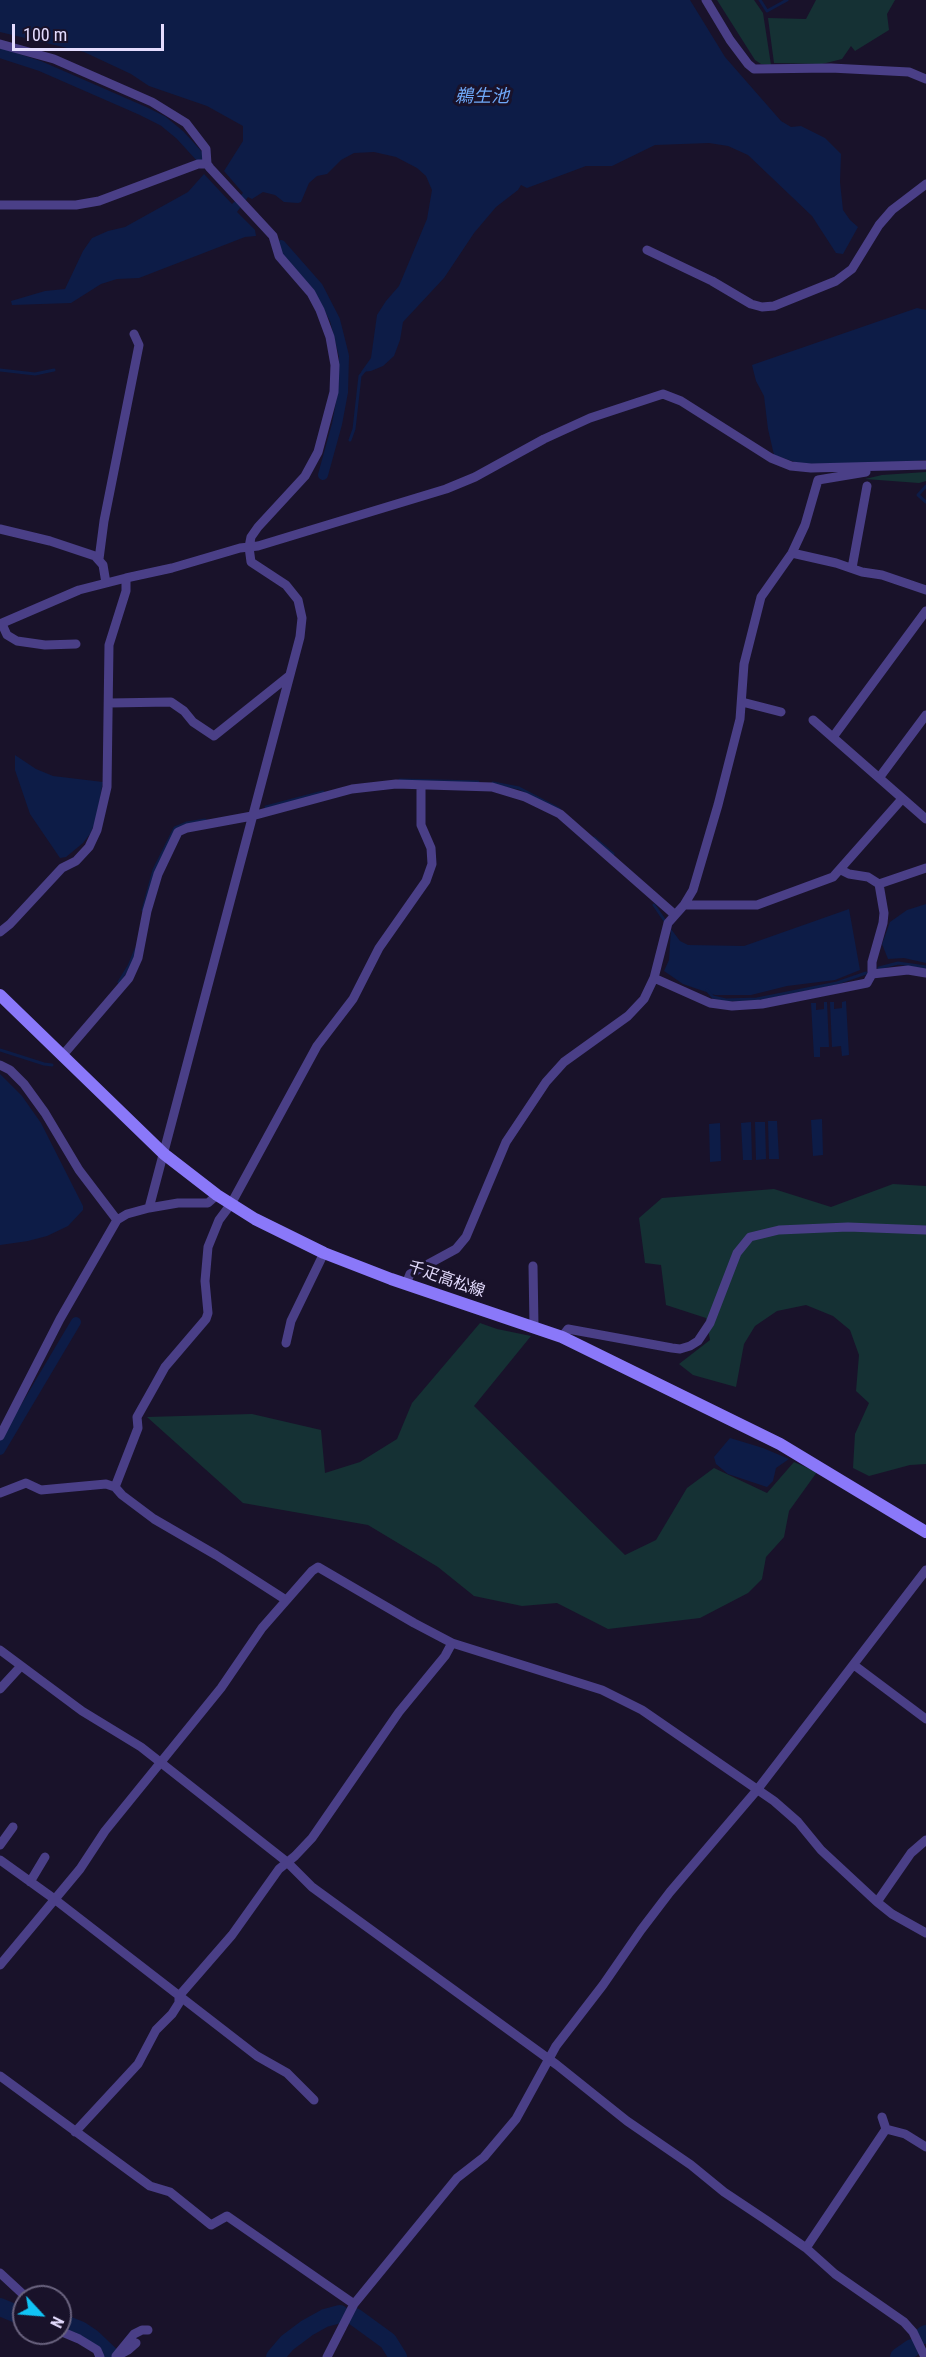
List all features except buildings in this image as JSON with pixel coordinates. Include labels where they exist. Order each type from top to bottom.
[{"type":"main road","name":"千疋高松線","points":[[0,994],[164,1154],[231,1204],[291,1238],[324,1253],[406,1284],[562,1337],[780,1444],[926,1532]]},
{"type":"street","points":[[706,0],[730,40],[754,69],[831,68],[909,72],[926,79]]},
{"type":"street","points":[[0,44],[54,59],[152,102],[186,123],[198,136],[206,149],[208,166]]},
{"type":"street","points":[[0,205],[76,205],[99,201],[198,164],[208,166],[273,236],[279,256],[311,293],[330,337],[335,365],[334,392],[318,452],[304,476],[251,537],[249,547],[251,562],[286,585],[297,600],[303,618],[300,637],[149,1208]]},
{"type":"street","points":[[647,250],[712,281],[751,304],[762,307],[774,306],[815,291],[852,269],[879,225],[892,210],[926,184]]},
{"type":"street","points":[[99,559],[104,521],[139,345],[134,334]]},
{"type":"street","points":[[76,644],[45,645],[17,641],[7,635],[1,624],[79,590],[249,547],[446,489],[475,477],[544,439],[590,418],[663,394],[681,400],[780,462],[810,468],[926,465]]},
{"type":"street","points":[[406,1284],[411,1274],[456,1250],[466,1237],[506,1142],[546,1082],[564,1062],[628,1016],[644,999],[654,978],[668,923],[684,905],[693,890],[735,742],[742,702],[744,664],[755,613],[761,597],[792,554],[805,525],[819,480],[866,472],[873,467]]},
{"type":"street","points":[[852,568],[867,486]]},
{"type":"street","points":[[0,529],[50,541],[95,556],[103,565],[106,583]]},
{"type":"street","points":[[792,554],[882,575],[926,590]]},
{"type":"street","points":[[0,932],[62,868],[76,861],[89,847],[97,830],[107,787],[109,645],[126,591],[126,578]]},
{"type":"street","points":[[833,737],[926,611]]},
{"type":"street","points":[[109,703],[171,702],[184,711],[193,722],[214,736],[290,675]]},
{"type":"street","points":[[742,702],[781,712]]},
{"type":"street","points":[[879,778],[926,716]]},
{"type":"street","points":[[813,720],[926,819]]},
{"type":"street","points":[[62,1056],[129,978],[138,958],[147,911],[158,874],[178,832],[187,828],[252,816],[352,789],[396,784],[492,787],[534,801],[560,814],[674,914]]},
{"type":"street","points":[[115,1487],[138,1428],[137,1417],[165,1367],[206,1319],[208,1313],[205,1281],[210,1239],[219,1220],[231,1204],[317,1046],[353,999],[379,948],[426,881],[432,864],[431,848],[421,825],[421,785]]},
{"type":"street","points":[[684,905],[757,905],[833,877],[902,798]]},
{"type":"street","points":[[879,884],[926,868]]},
{"type":"street","points":[[654,978],[685,994],[710,1003],[732,1006],[762,1004],[867,983],[872,974],[884,913],[879,884],[868,877],[849,874],[841,870]]},
{"type":"street","points":[[872,974],[908,970],[926,973]]},
{"type":"street","points":[[0,1065],[10,1070],[24,1084],[45,1113],[79,1170],[117,1220]]},
{"type":"street","points":[[0,1436],[60,1319],[117,1220],[127,1214],[149,1208],[178,1203],[208,1203],[217,1195]]},
{"type":"street","points":[[562,1337],[568,1329],[680,1349],[698,1341],[710,1323],[737,1252],[750,1237],[779,1230],[848,1227],[926,1230]]},
{"type":"street","points":[[286,1343],[291,1322],[324,1253]]},
{"type":"street","points":[[532,1266],[534,1326]]},
{"type":"street","points":[[0,1493],[26,1483],[41,1490],[106,1484],[115,1487],[154,1519],[286,1600]]},
{"type":"street","points":[[0,1965],[53,1898],[80,1869],[105,1831],[221,1688],[262,1628],[312,1571],[318,1568],[452,1643],[602,1690],[626,1701],[758,1790],[798,1822],[821,1850],[877,1902],[892,1914],[926,1933]]},
{"type":"street","points":[[327,2357],[354,2304],[457,2178],[484,2157],[516,2119],[548,2058],[670,1892],[758,1790],[926,1570]]},
{"type":"street","points":[[75,2132],[138,2064],[156,2030],[172,2014],[179,2003],[178,1996],[232,1935],[279,1869],[312,1838],[399,1712],[445,1656],[452,1643]]},
{"type":"street","points":[[0,1650],[82,1711],[126,1736],[161,1762],[287,1862],[312,1887],[548,2058],[627,2121],[806,2248],[835,2274],[904,2322],[925,2357]]},
{"type":"street","points":[[854,1665],[926,1719]]},
{"type":"street","points":[[0,1689],[21,1666]]},
{"type":"street","points":[[0,1845],[13,1827]]},
{"type":"street","points":[[877,1902],[911,1853],[926,1840]]},
{"type":"street","points":[[30,1882],[45,1857]]},
{"type":"street","points":[[0,1860],[53,1898],[258,2056],[287,2073],[314,2100]]},
{"type":"street","points":[[0,2076],[150,2186],[170,2192],[211,2225],[227,2216],[354,2304]]},
{"type":"street","points":[[882,2117],[886,2129]]},
{"type":"street","points":[[806,2248],[886,2129]]},
{"type":"street","points":[[886,2129],[905,2134],[926,2147]]},
{"type":"street","points":[[0,2273],[13,2285]]},
{"type":"street","points":[[116,2357],[134,2334],[148,2330]]},
{"type":"street","points":[[72,2335],[97,2350],[100,2357]]},
{"type":"street","points":[[116,2357],[136,2343]]},
{"type":"green space","points":[[717,0],[754,0],[763,13],[771,65],[761,64],[755,60]]},
{"type":"green space","points":[[816,0],[895,0],[887,14],[889,30],[855,51],[851,46],[842,59],[822,64],[774,63],[768,18],[806,19]]},
{"type":"green space","points":[[926,472],[926,481],[919,483],[865,479],[882,475]]},
{"type":"green space","points":[[893,1184],[926,1186],[926,1464],[910,1465],[869,1476],[853,1468],[855,1434],[869,1403],[856,1391],[859,1355],[850,1330],[833,1316],[806,1305],[777,1311],[755,1326],[744,1344],[736,1387],[693,1375],[679,1364],[710,1340],[706,1318],[666,1305],[661,1265],[645,1263],[639,1218],[662,1198],[774,1189],[831,1207]]},
{"type":"green space","points":[[480,1323],[531,1336],[474,1406],[625,1555],[656,1540],[687,1488],[714,1468],[767,1493],[794,1462],[817,1472],[789,1511],[784,1537],[766,1557],[762,1579],[748,1593],[700,1618],[608,1629],[557,1603],[522,1606],[474,1596],[438,1567],[368,1525],[243,1503],[147,1417],[252,1414],[321,1430],[325,1473],[360,1462],[397,1439],[412,1403]]},
{"type":"water","name":"鵜生池","points":[[0,0],[690,0],[725,57],[781,121],[791,127],[801,126],[825,138],[841,154],[840,182],[843,210],[858,227],[843,254],[836,253],[812,216],[748,155],[728,146],[709,143],[655,145],[612,166],[586,166],[527,188],[521,185],[496,207],[474,233],[444,278],[403,322],[394,356],[383,366],[361,372],[371,358],[377,315],[399,286],[427,219],[432,190],[426,176],[417,168],[396,157],[374,152],[354,153],[341,160],[327,174],[317,176],[309,183],[301,202],[284,202],[275,195],[263,192],[252,199],[248,197],[237,212],[255,230],[256,236],[245,237],[139,278],[117,279],[101,284],[71,303],[12,305],[11,301],[45,291],[65,289],[83,251],[92,238],[125,227],[188,192],[204,174],[232,204],[243,193],[224,171],[243,141],[243,126],[207,106],[149,86],[131,74],[84,52],[0,32]]},
{"type":"water","points":[[917,308],[926,310],[926,460],[897,463],[801,464],[774,455],[764,396],[756,381],[752,365]]},
{"type":"water","points":[[15,755],[36,769],[53,776],[103,782],[95,823],[90,834],[66,857],[60,858],[30,814],[15,770]]},
{"type":"water","points":[[926,904],[926,963],[904,958],[888,959],[882,944],[890,922],[907,910]]},
{"type":"water","points":[[849,909],[860,970],[835,980],[787,986],[751,995],[715,995],[683,984],[664,971],[669,960],[671,929],[680,941],[688,945],[744,946]]},
{"type":"water","points":[[846,1001],[849,1055],[842,1056],[841,1046],[832,1047],[830,1002],[834,1002],[834,1009],[842,1008],[842,1002]]},
{"type":"water","points":[[824,1002],[827,1002],[829,1047],[820,1047],[820,1057],[814,1057],[811,1003],[816,1003],[816,1010],[824,1009]]},
{"type":"water","points":[[0,1074],[22,1096],[41,1123],[83,1210],[68,1226],[47,1236],[0,1245]]},
{"type":"water","points":[[822,1119],[823,1155],[813,1156],[811,1120]]},
{"type":"water","points":[[768,1121],[777,1121],[779,1159],[769,1159]]},
{"type":"water","points":[[751,1122],[752,1160],[743,1160],[741,1123]]},
{"type":"water","points":[[755,1122],[765,1122],[766,1159],[756,1160]]},
{"type":"water","points":[[720,1123],[721,1161],[710,1162],[709,1124]]},
{"type":"water","points":[[730,1438],[789,1459],[776,1468],[773,1481],[767,1487],[728,1474],[716,1464],[714,1457]]},
{"type":"waterway","points":[[760,0],[767,11],[787,0]]},
{"type":"waterway","points":[[0,53],[40,66],[163,121],[180,135],[201,158]]},
{"type":"waterway","points":[[281,245],[318,287],[335,320],[344,356],[343,392],[323,475]]},
{"type":"waterway","points":[[0,370],[35,374],[54,370]]},
{"type":"waterway","points":[[350,440],[354,429],[360,376],[365,370]]},
{"type":"waterway","points":[[926,486],[918,495],[926,502]]},
{"type":"waterway","points":[[400,780],[478,782]]},
{"type":"waterway","points":[[493,783],[519,788],[559,809]]},
{"type":"waterway","points":[[266,807],[323,792]]},
{"type":"waterway","points":[[143,910],[154,870],[175,828],[205,820]]},
{"type":"waterway","points":[[594,838],[613,854]]},
{"type":"waterway","points":[[654,905],[665,921]]},
{"type":"waterway","points":[[119,982],[136,949]]},
{"type":"waterway","points":[[879,968],[898,963],[926,967]]},
{"type":"waterway","points":[[707,990],[713,997],[726,1000],[757,999],[837,983],[866,973]]},
{"type":"waterway","points":[[0,1050],[52,1065]]},
{"type":"waterway","points":[[0,1450],[76,1322]]},
{"type":"waterway","points":[[0,2307],[12,2312]]},
{"type":"waterway","points":[[275,2357],[287,2343],[307,2328],[325,2318],[340,2314]]},
{"type":"waterway","points":[[355,2317],[388,2341],[398,2357]]},
{"type":"waterway","points":[[72,2327],[92,2338],[112,2357]]},
{"type":"waterway","points":[[899,2357],[912,2348]]}]
